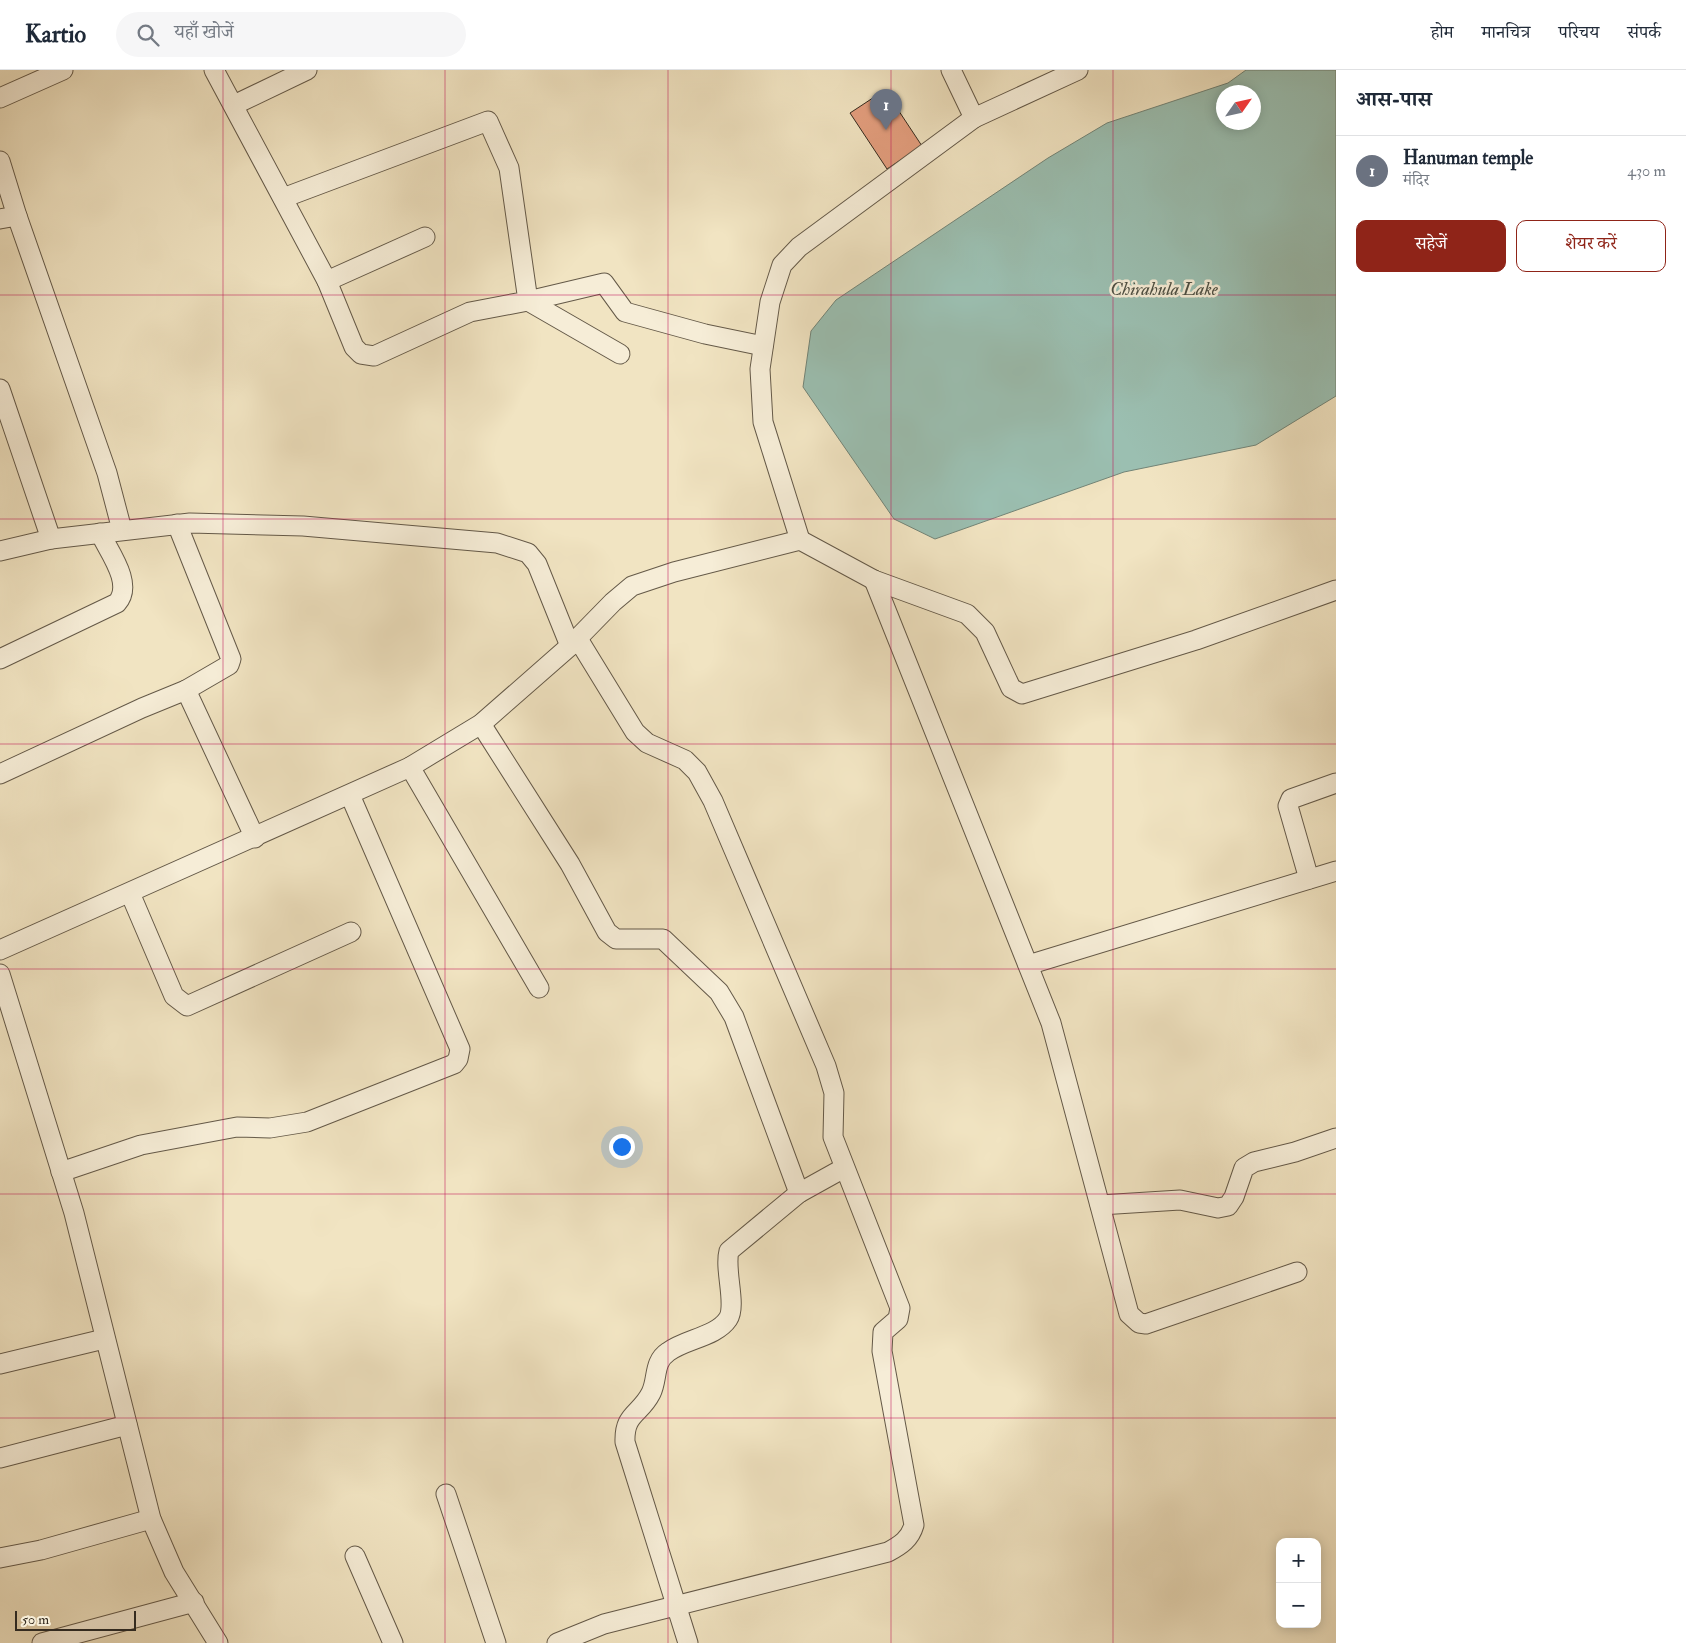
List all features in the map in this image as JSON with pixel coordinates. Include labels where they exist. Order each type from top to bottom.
[{"type":"street","points":[[0,98],[63,70]]},
{"type":"street","points":[[214,70],[327,281],[354,347],[360,354],[374,356],[470,312],[528,301],[604,283],[625,312],[705,334],[763,346]]},
{"type":"street","points":[[234,105],[307,70]]},
{"type":"street","points":[[951,70],[974,118]]},
{"type":"street","points":[[800,540],[763,422],[760,369],[770,302],[782,265],[799,247],[974,118],[1078,70]]},
{"type":"street","points":[[283,198],[488,121],[509,168],[528,301]]},
{"type":"street","points":[[0,161],[8,218],[107,472],[122,530]]},
{"type":"street","points":[[327,281],[425,237]]},
{"type":"street","points":[[528,301],[620,354]]},
{"type":"street","points":[[0,389],[52,539]]},
{"type":"street","points":[[0,551],[52,539],[190,523],[303,526],[497,543],[528,553],[537,564],[574,642],[635,732],[647,743],[685,760],[698,772],[713,801],[826,1066],[834,1093],[833,1137],[900,1308],[898,1319],[883,1332],[882,1346],[914,1525],[912,1534],[901,1545],[888,1552],[604,1624],[557,1643]]},
{"type":"street","points":[[0,774],[142,708],[186,690],[230,665],[230,659],[177,524]]},
{"type":"street","points":[[0,659],[117,603],[121,598],[123,582],[100,533]]},
{"type":"street","points":[[0,950],[410,767],[480,724],[574,642],[613,602],[632,586],[674,572],[800,540],[874,580],[967,614],[985,632],[1011,688],[1022,694],[1196,640],[1336,590]]},
{"type":"street","points":[[874,580],[1051,1023],[1129,1314],[1138,1323],[1146,1324],[1297,1272]]},
{"type":"street","points":[[186,690],[254,838]]},
{"type":"street","points":[[480,724],[570,864],[607,932],[616,939],[663,939],[719,992],[734,1017],[799,1194]]},
{"type":"street","points":[[410,767],[539,988]]},
{"type":"street","points":[[1309,879],[1288,806],[1291,799],[1302,793],[1336,783]]},
{"type":"street","points":[[61,1172],[141,1145],[237,1127],[270,1128],[306,1122],[454,1064],[458,1059],[460,1048],[350,795]]},
{"type":"street","points":[[1028,965],[1336,871]]},
{"type":"street","points":[[130,893],[174,996],[187,1006],[350,932]]},
{"type":"street","points":[[0,974],[74,1213],[104,1339],[151,1519],[174,1572],[218,1643]]},
{"type":"street","points":[[1100,1205],[1180,1200],[1218,1208],[1228,1206],[1234,1197],[1244,1168],[1254,1162],[1295,1152],[1336,1138]]},
{"type":"street","points":[[688,1643],[625,1442],[625,1428],[651,1394],[658,1363],[667,1352],[720,1327],[729,1318],[732,1309],[726,1262],[729,1251],[799,1194],[844,1168]]},
{"type":"street","points":[[0,1364],[104,1339]]},
{"type":"street","points":[[0,1458],[127,1425]]},
{"type":"street","points":[[446,1494],[496,1643]]},
{"type":"street","points":[[0,1558],[41,1550],[151,1519]]},
{"type":"street","points":[[355,1556],[393,1643]]},
{"type":"street","points":[[42,1643],[194,1602]]},
{"type":"water","name":"Chirahula Lake","points":[[1246,70],[1336,70],[1336,396],[1256,445],[1124,472],[935,539],[894,519],[803,387],[811,331],[836,300],[1048,158],[1107,123],[1216,87],[1216,130],[1261,130],[1261,85],[1222,85],[1228,83]]},
{"type":"building","points":[[885,90],[922,146],[887,169],[850,113]]},
{"type":"place","name":"Hanuman temple","points":[[886,130]]}]
